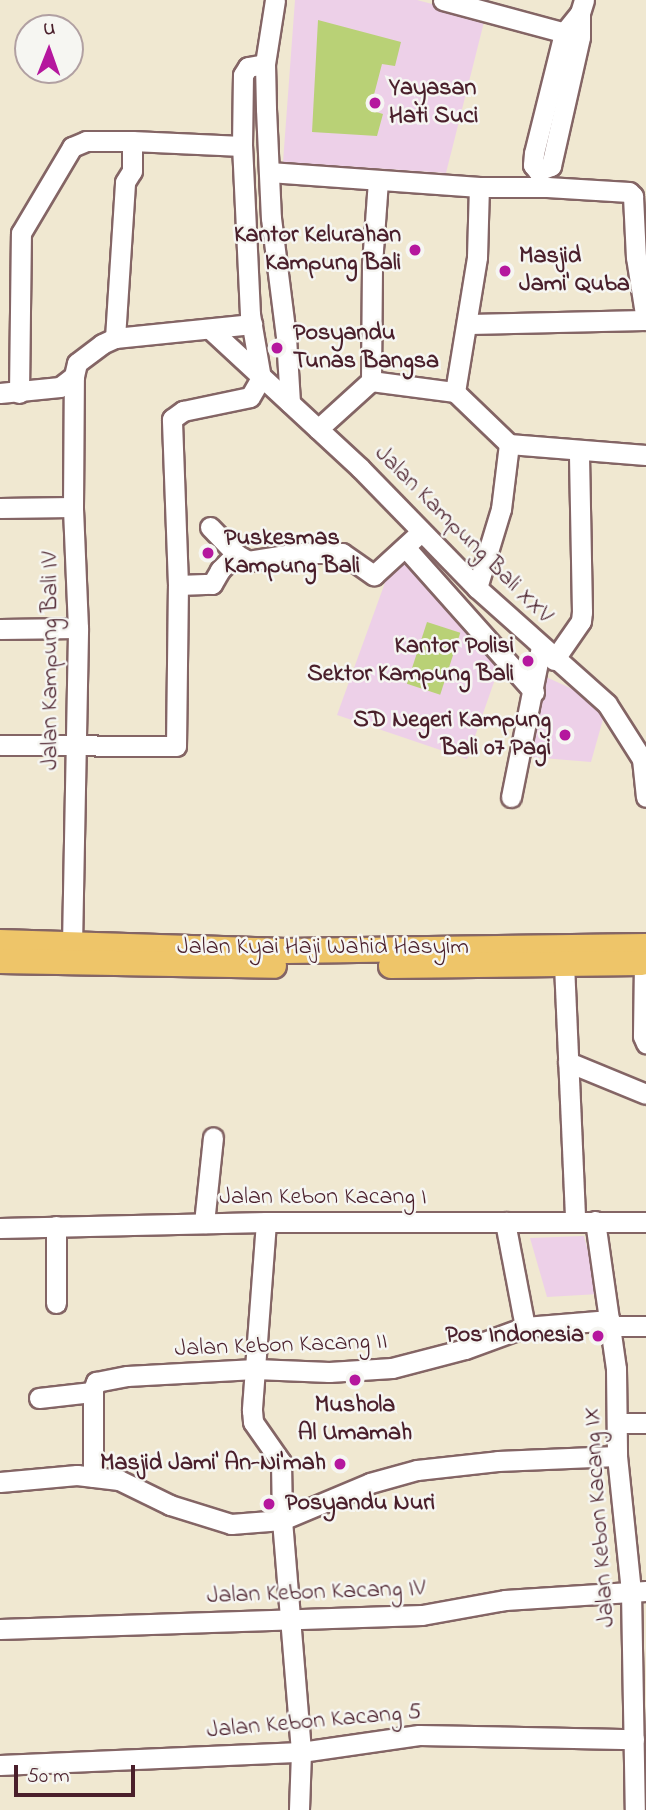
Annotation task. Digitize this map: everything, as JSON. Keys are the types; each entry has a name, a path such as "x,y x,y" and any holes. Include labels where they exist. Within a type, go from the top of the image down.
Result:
{"main road":[{"name":"Jalan Kyai Haji Wahid Hasyim","path":"0,942 287,951 645,957"},
{"name":"Jalan Kyai Haji Wahid Hasyim","path":"0,961 168,966 564,964 645,957"}],"street":[{"path":"275,0 265,64 269,172 290,403"},
{"path":"443,0 572,35"},
{"path":"572,35 551,166 538,171 533,165 534,153 572,35 582,6"},
{"path":"0,745 176,746 178,585 172,419 183,411 250,397 261,378 252,324 242,146 243,75 248,67 265,64"},
{"path":"242,146 86,141 72,148 21,233 9,393 60,387 74,376 77,363 102,344 116,338 252,324"},
{"path":"116,338 125,182 132,171 132,141"},
{"path":"269,172 479,187 547,187 631,194 646,320 468,324"},
{"path":"318,429 370,382 372,264 378,180"},
{"path":"455,392 477,257 479,187"},
{"name":"Jalan Kampung Bali XXV","path":"210,330 318,429 413,540 477,588 607,704 645,764 646,797"},
{"name":"Jalan Kampung Bali IV","path":"72,945 79,628 74,507 74,376"},
{"path":"370,382 455,392 509,444 579,452 646,455"},
{"path":"477,588 501,509 509,444"},
{"path":"511,797 534,692 548,653 581,621 579,452"},
{"path":"0,508 74,507"},
{"path":"210,527 236,554 248,561 298,553 342,553 374,575 413,540 534,692"},
{"path":"178,585 212,584 220,570 236,554"},
{"path":"0,629 79,628"},
{"path":"645,957 643,1036 646,1043"},
{"path":"564,964 575,1221"},
{"path":"568,1062 646,1094"},
{"path":"204,1223 213,1137"},
{"name":"Jalan Kebon Kacang IX","path":"595,1221 611,1323 618,1423 617,1456 639,1591 634,1739 635,1810"},
{"path":"266,1222 253,1422 281,1462 282,1520 301,1752 299,1810"},
{"name":"Jalan Kebon Kacang I","path":"0,1228 266,1222 646,1222"},
{"path":"505,1222 524,1327"},
{"path":"56,1226 56,1303"},
{"name":"Jalan Kebon Kacang II","path":"39,1398 93,1392 96,1382 127,1376 255,1369 329,1373 392,1368 465,1349 524,1327 611,1323 646,1326"},
{"path":"93,1392 93,1477"},
{"path":"618,1423 646,1423"},
{"path":"0,1482 77,1475 120,1480 170,1505 210,1520 231,1524 282,1520 392,1475 417,1470 498,1461 617,1456"},
{"name":"Jalan Kebon Kacang IV","path":"0,1629 291,1617 422,1615 494,1601 639,1591"},
{"name":"Jalan Kebon Kacang 5","path":"0,1765 301,1752 419,1735 634,1739"}],"shaded area":[{"name":"Yayasan Hati Suci","path":"295,0 417,0 485,18 446,173 283,162"},
{"path":"395,555 437,590 500,665 467,759 337,715"},
{"name":"SD Negeri Kampung Bali 07 Pagi","path":"544,676 607,705 591,762 530,757 534,712"},
{"path":"584,1236 599,1294 547,1297 530,1238"}],"green space":[{"path":"318,20 401,42 395,66 382,64 370,110 383,114 377,136 312,132"},
{"path":"427,622 460,633 440,695 407,684"}],"place":[{"name":"Yayasan Hati Suci","path":"375,103"},
{"name":"Kantor Kelurahan Kampung Bali","path":"415,250"},
{"name":"Masjid Jami' Quba","path":"505,271"},
{"name":"Posyandu Tunas Bangsa","path":"277,348"},
{"name":"Puskesmas Kampung Bali","path":"208,553"},
{"name":"Kantor Polisi Sektor Kampung Bali","path":"528,661"},
{"name":"SD Negeri Kampung Bali 07 Pagi","path":"565,735"},
{"name":"Pos Indonesia","path":"598,1336"},
{"name":"Mushola Al Umamah","path":"355,1380"},
{"name":"Masjid Jami' An-Ni'mah","path":"340,1464"},
{"name":"Posyandu Nuri","path":"269,1504"}]}
